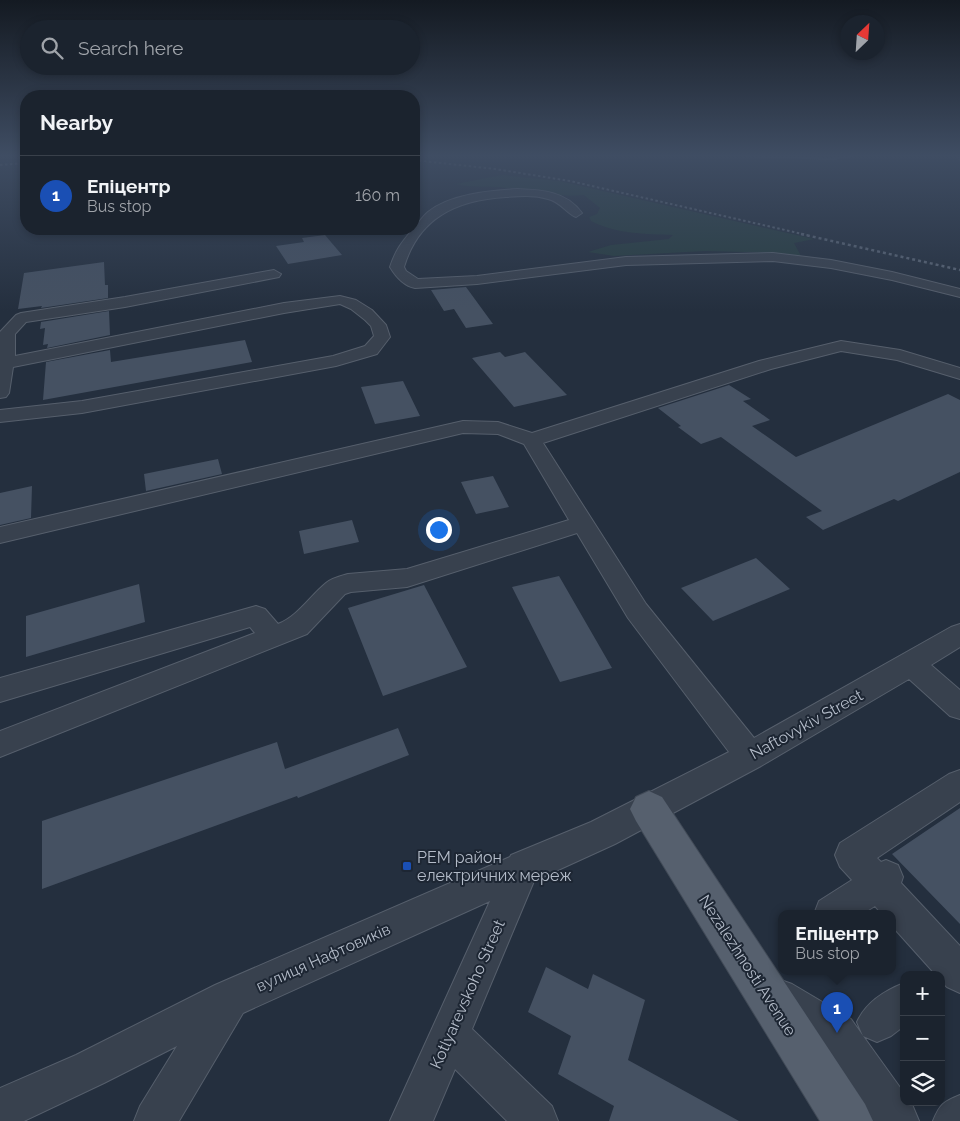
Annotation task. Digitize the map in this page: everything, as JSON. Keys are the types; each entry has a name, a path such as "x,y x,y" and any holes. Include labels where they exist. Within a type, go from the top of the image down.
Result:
{"main road":[{"name":"Nezalezhnosti Avenue","path":"649,809 848,1121"}],"street":[{"path":"420,229 435,212 450,206"},
{"path":"570,206 576,213"},
{"path":"415,235 404,247 397,267 401,274 415,284 439,283 626,261 721,256 773,257 832,264 892,276 960,293"},
{"path":"0,393 4,367 7,363 7,333 21,318 125,302 274,274"},
{"path":"0,416 82,408 336,361 371,350 382,337 378,326 359,308 340,300 284,308 7,363"},
{"path":"531,440 765,365 841,346 900,355 960,374"},
{"path":"0,535 463,427 494,426 515,432 531,440 637,611 750,756"},
{"path":"0,744 298,627 336,588 348,583 407,578 583,523"},
{"path":"0,690 256,616 273,637"},
{"name":"Naftovykiv Street","path":"649,809 750,756 960,634"},
{"path":"911,664 960,707"},
{"path":"835,910 873,867 960,784"},
{"path":"873,867 960,799"},
{"name":"вулиця Нафтовиків","path":"0,1110 90,1070 229,999 603,833 649,809"},
{"name":"Kotlyarevskoho Street","path":"411,1121 523,867"},
{"path":"873,867 954,966"},
{"path":"764,990 837,1033 898,1121"},
{"path":"155,1121 229,999"},
{"path":"449,1036 537,1121"},
{"path":"954,1121 960,1116"}],"green space":[{"path":"598,206 670,206 814,239 794,243 801,256 781,253 705,251 614,256 588,252 611,245 669,239 673,235 641,234 610,229 591,221 589,217 597,214 600,208"}],"building":[{"path":"325,235 342,255 288,264 276,246 304,242 302,238"},
{"path":"104,262 105,285 108,285 108,298 41,308 42,306 18,309 24,273"},
{"path":"466,287 493,324 466,328 454,309 444,311 431,290"},
{"path":"109,311 110,335 47,348 48,344 43,345 45,328 40,329 41,322"},
{"path":"245,340 252,362 43,400 46,362 110,350 111,362"},
{"path":"500,352 505,357 525,352 567,395 514,407 472,358"},
{"path":"403,381 420,416 375,424 361,387"},
{"path":"729,385 751,399 743,401 770,420 752,426 796,457 948,394 960,400 960,472 898,501 894,499 823,530 806,517 822,511 721,437 701,444 678,427 681,426 658,408"},
{"path":"218,459 222,474 146,491 144,474"},
{"path":"493,476 509,507 476,514 461,482"},
{"path":"32,486 31,518 0,525 0,493"},
{"path":"352,520 359,542 304,554 299,531"},
{"path":"756,558 790,589 713,621 681,588"},
{"path":"559,576 612,668 560,682 512,587"},
{"path":"139,584 145,622 26,657 26,616"},
{"path":"424,585 467,667 383,696 348,608"},
{"path":"398,728 409,755 298,798 297,796 42,889 42,821 277,742 285,769"},
{"path":"960,808 960,924 892,854"},
{"path":"546,967 588,989 593,974 645,1000 628,1060 739,1121 609,1121 614,1106 558,1074 571,1036 528,1012"}],"railway":[{"path":"681,206 807,235"},
{"path":"801,234 960,270"}],"place":[{"name":"РЕМ район електричних мереж","path":"407,866"},
{"name":"Епіцентр","path":"837,1033"}]}
